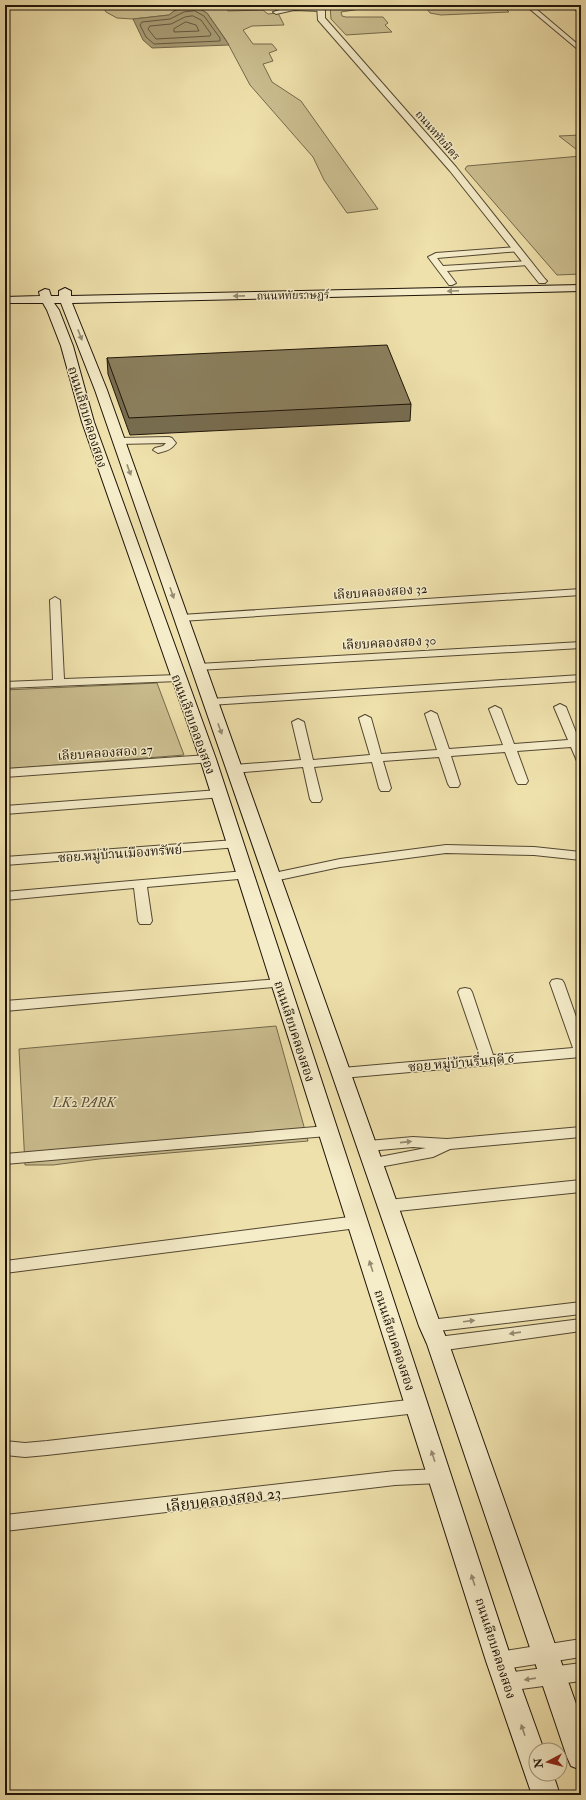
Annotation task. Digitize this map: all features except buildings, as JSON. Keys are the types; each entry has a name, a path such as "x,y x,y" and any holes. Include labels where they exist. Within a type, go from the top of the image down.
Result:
{"main road":[{"name":"ถนนหทัยราษฎร์","path":"5,292 82,303 94,300 545,285 581,280"},
{"name":"ถนนหทัยราษฎร์","path":"5,300 53,300 452,282 545,285 581,288"},
{"name":"ถนนเลียบคลองสอง","path":"53,300 118,441 145,515 210,702 274,878 430,1326 438,1344 581,1757"},
{"name":"ถนนเลียบคลองสอง","path":"53,300 88,422 120,518 208,759 499,1661 528,1744"},
{"path":"120,518 145,515"},
{"path":"541,1782 546,1795"}],"street":[{"path":"529,6 562,5"},
{"path":"572,5 581,12"},
{"path":"276,12 288,10 293,6 321,7"},
{"path":"529,6 581,50"},
{"name":"ถนนหทัยมิตร","path":"321,7 321,18 453,169 545,285"},
{"path":"452,282 432,257 436,255 517,249"},
{"path":"441,269 528,263"},
{"path":"118,441 161,439 169,440 171,442 166,448 158,450"},
{"name":"เลียบคลองสอง 32","path":"181,618 581,592"},
{"path":"55,600 59,682"},
{"name":"เลียบคลองสอง 30","path":"198,668 581,645"},
{"path":"5,686 59,682 178,678"},
{"path":"210,702 581,678"},
{"path":"560,707 578,743 581,758"},
{"path":"495,709 508,748 522,781"},
{"path":"431,714 454,784"},
{"path":"365,718 375,758 385,788"},
{"path":"298,722 306,763 316,799"},
{"path":"234,768 578,743"},
{"name":"เลียบคลองสอง 27","path":"5,773 208,759"},
{"path":"5,810 219,794"},
{"name":"ซอย หมู่บ้านเมืองทรัพย์","path":"5,862 235,844"},
{"path":"274,878 340,863 446,849 534,850 581,856"},
{"path":"5,896 246,876"},
{"path":"140,884 145,921"},
{"path":"557,982 581,1052"},
{"path":"5,1006 280,983"},
{"path":"465,992 488,1060"},
{"name":"ซอย หมู่บ้านรื่นฤดี 6","path":"342,1073 581,1052"},
{"path":"5,1158 327,1131"},
{"path":"371,1155 433,1152 447,1144 581,1132"},
{"path":"388,1206 581,1186"},
{"path":"5,1267 357,1222"},
{"path":"430,1326 581,1308"},
{"path":"536,1313 543,1330"},
{"path":"438,1344 581,1325"},
{"path":"5,1448 25,1450 47,1448 417,1406"},
{"name":"เลียบคลองสอง 23","path":"5,1523 395,1478 440,1476"},
{"path":"499,1661 581,1648"},
{"path":"507,1682 581,1672"}],"green space":[{"path":"102,5 226,5 228,11 263,10 268,14 278,13 284,25 252,26 243,30 253,44 272,44 277,50 269,53 273,61 263,64 272,82 301,101 378,209 347,213 324,180 313,157 250,85 226,40 207,13 196,7 184,7 169,15 133,19 117,18 106,12"},
{"path":"330,5 366,5 367,8 341,12 342,16 383,17 388,23 385,25 392,32 346,35 331,19"},
{"path":"424,5 502,5 509,12 441,15 430,13"},
{"path":"581,135 581,153 559,136"},
{"path":"581,156 581,274 557,275 465,169 467,166"},
{"path":"157,683 184,755 5,769 5,690"},
{"name":"LK2 PARK","path":"276,1026 308,1141 99,1159 53,1165 25,1165 19,1049"}],"water":[{"path":"184,7 196,7 207,13 229,45 152,48 143,40 133,19 169,15"}],"waterway":[{"path":"5,7 58,5"}]}
